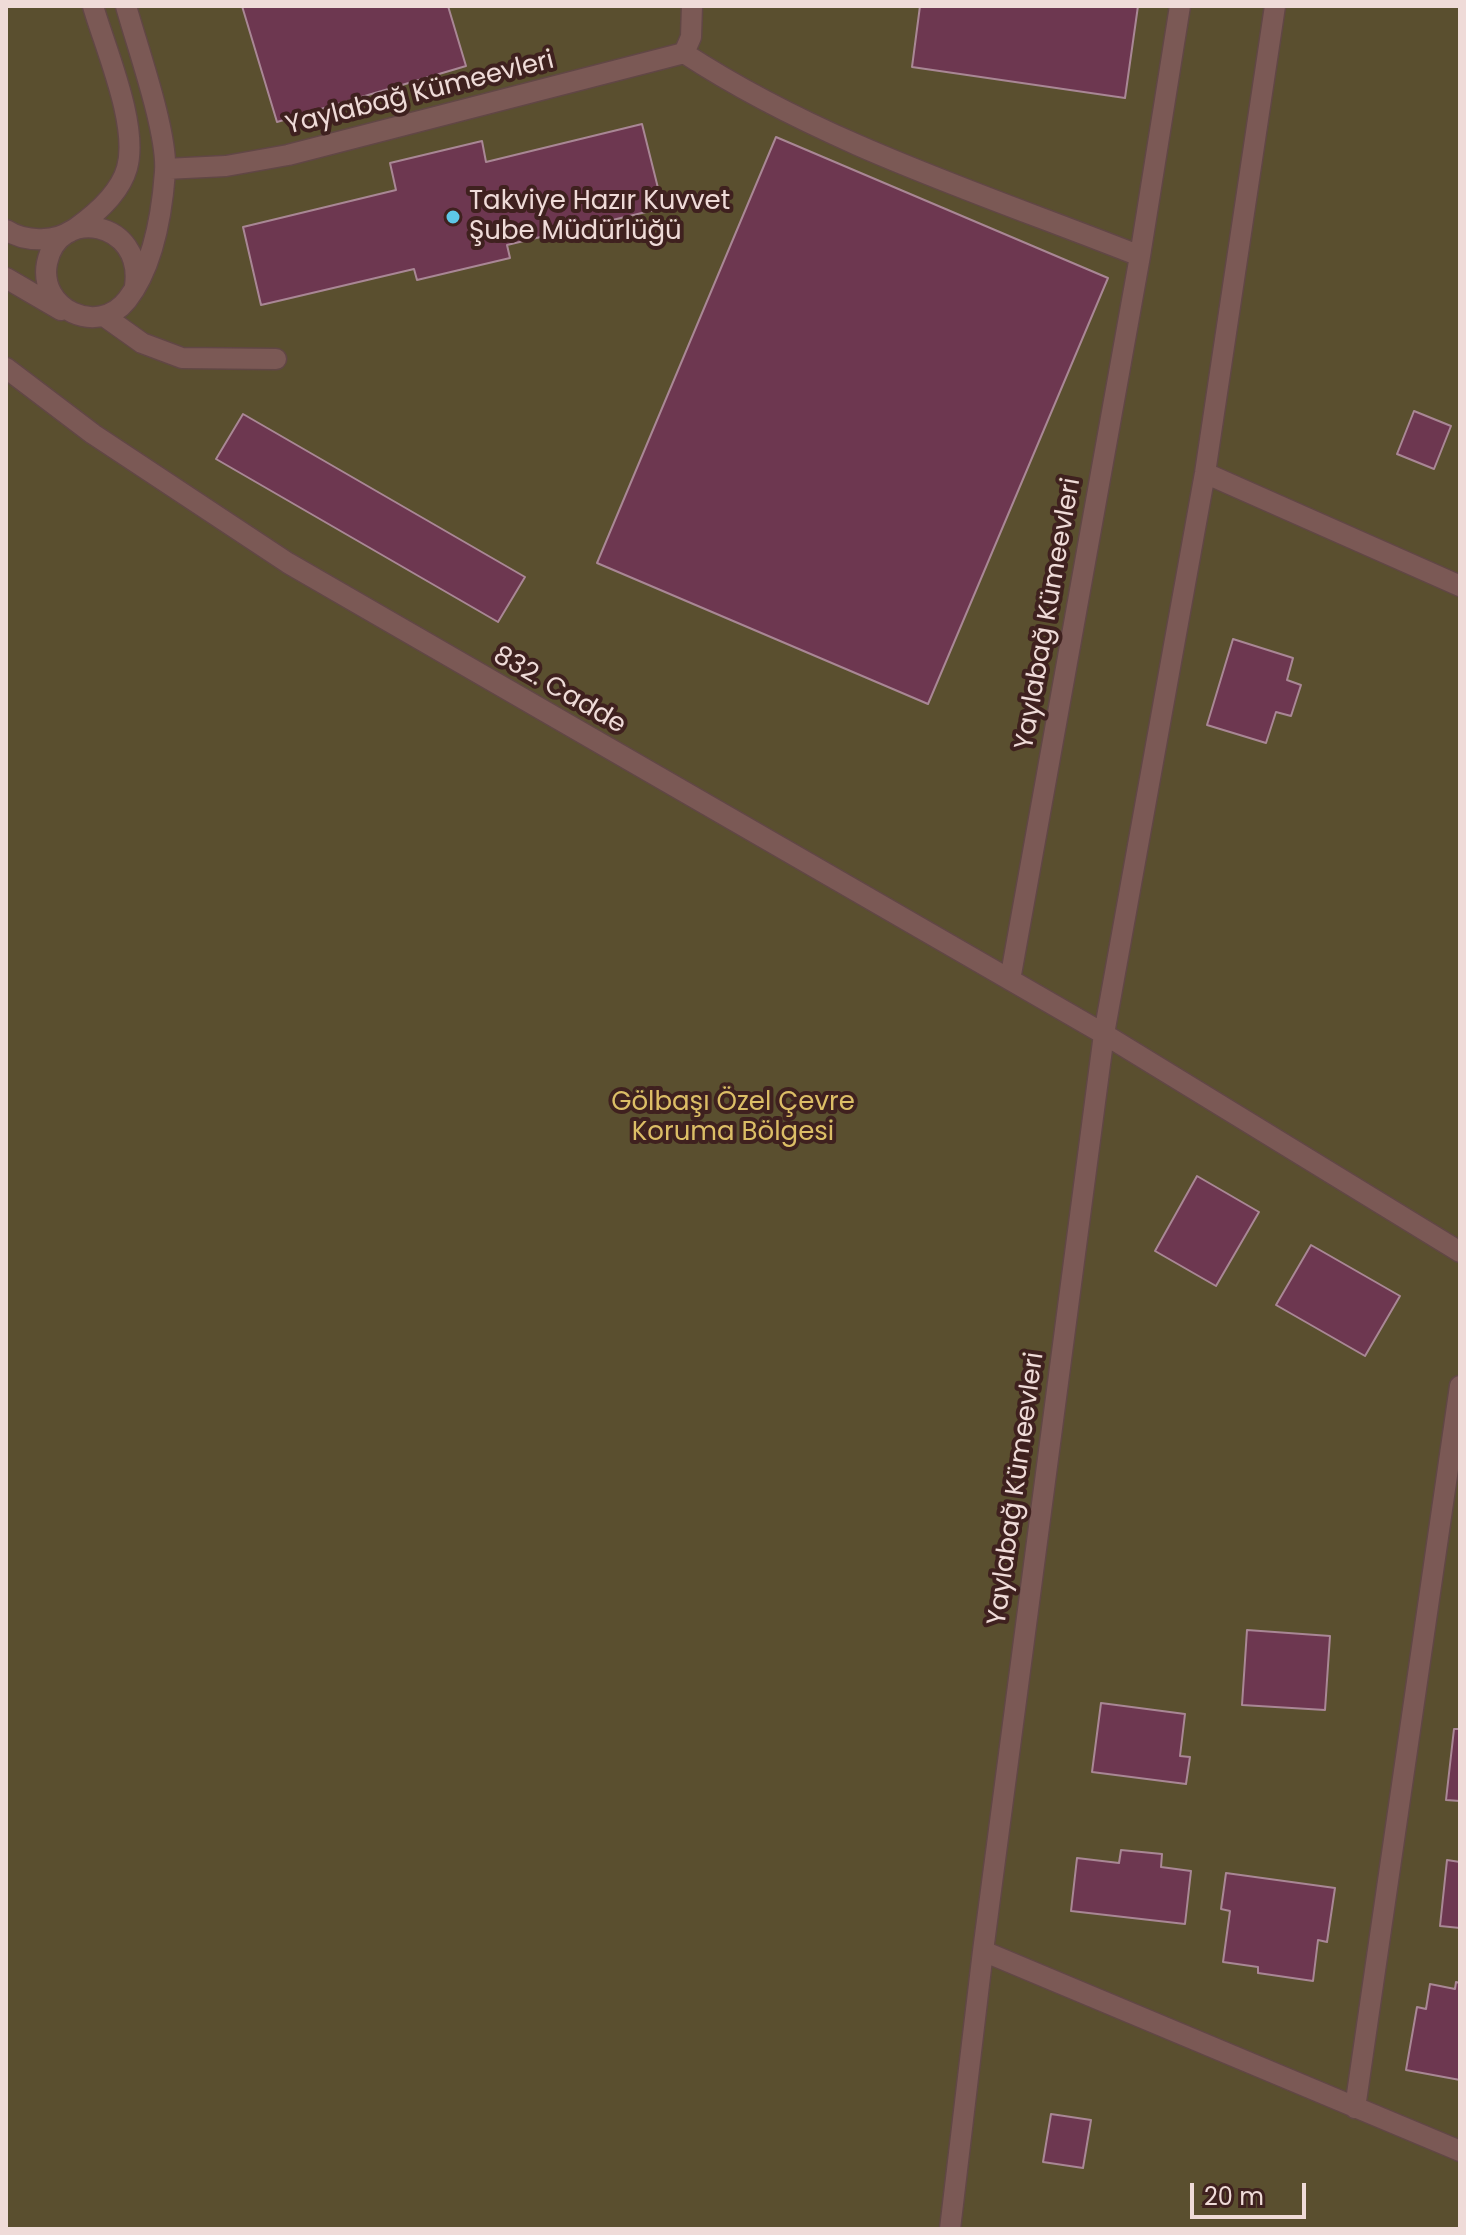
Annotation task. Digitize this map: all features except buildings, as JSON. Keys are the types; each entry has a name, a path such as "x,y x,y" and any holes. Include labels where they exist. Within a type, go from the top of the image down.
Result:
{"street":[{"path":"74,315 52,296 46,267 50,253 70,232 92,217 118,187 127,169 130,150 128,127 93,6"},
{"path":"104,316 128,299 135,286 158,224 165,169 152,102 126,6"},
{"path":"692,6 691,37 684,53 740,89 819,128 1140,256"},
{"name":"Yaylabağ Kümeevleri","path":"1010,980 1140,256 1180,6"},
{"name":"Yaylabağ Kümeevleri","path":"950,2229 983,1951 1104,1034 1205,473 1275,6"},
{"name":"Yaylabağ Kümeevleri","path":"165,169 226,166 288,155 684,53"},
{"path":"6,230 25,238 44,239 99,228 125,242 137,271 135,286"},
{"path":"6,278 42,302 74,315 104,316 142,343 182,358 276,359"},
{"name":"832. Cadde","path":"6,368 93,434 288,563 1104,1034"},
{"path":"1205,473 1460,586"},
{"path":"1104,1034 1460,1252"},
{"path":"1355,2108 1460,1386"},
{"path":"983,1951 1460,2151"}],"green space":[{"name":"Gölbaşı Özel Çevre Koruma Bölgesi","path":"6,6 1460,6 1460,2229 6,2229"}],"place":[{"name":"Takviye Hazır Kuvvet Şube Müdürlüğü","path":"453,217"}]}
